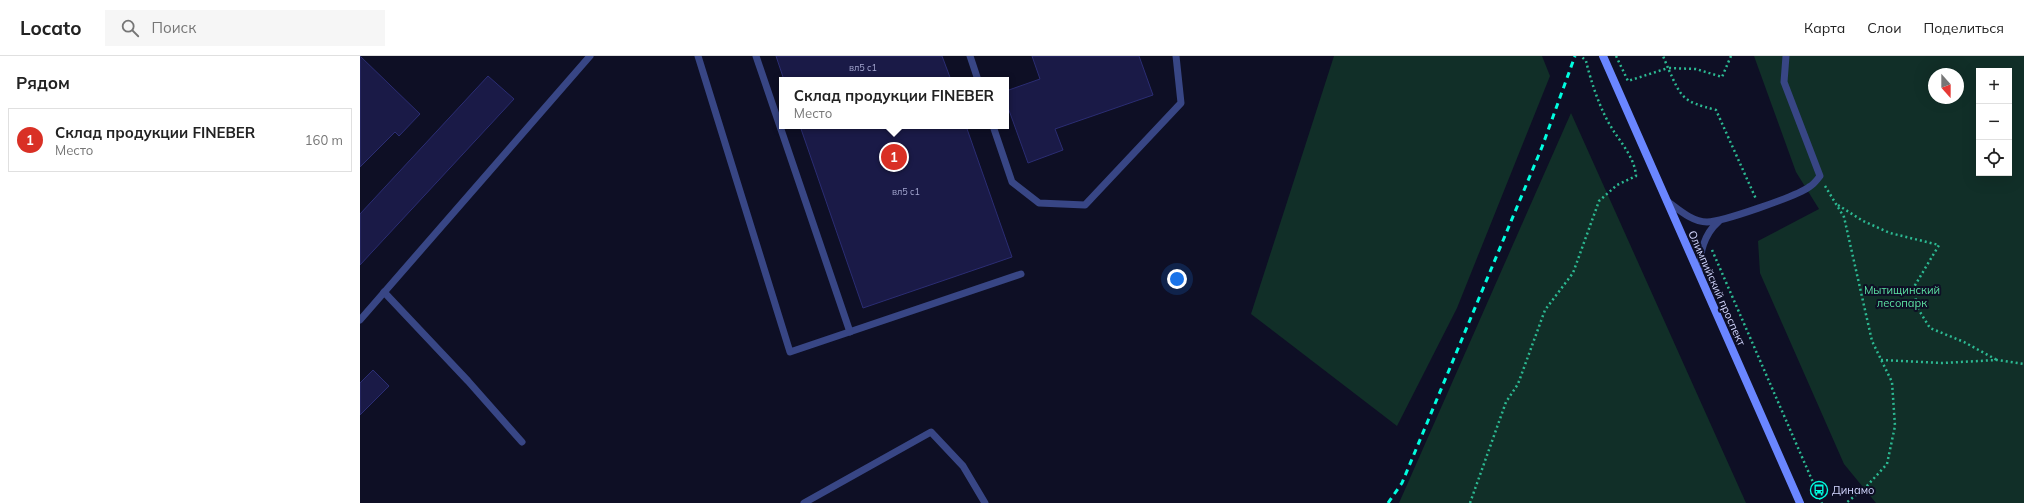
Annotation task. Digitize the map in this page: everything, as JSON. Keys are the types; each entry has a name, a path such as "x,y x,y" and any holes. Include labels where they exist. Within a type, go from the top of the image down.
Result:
{"main road":[{"name":"Олимпийский проспект","path":"1603,56 1800,503"}],"lane":[{"path":"360,320 590,56"},
{"path":"698,56 790,352 1021,274"},
{"path":"756,56 779,124"},
{"path":"970,56 977,77"},
{"path":"994,129 1012,182 1039,203 1085,205 1181,103 1176,56"},
{"path":"1667,201 1695,219 1707,222 1719,221 1787,198 1810,187 1820,176 1784,82 1786,56"},
{"path":"781,129 850,332"},
{"path":"1699,273 1703,242 1710,229 1719,221"},
{"path":"384,292 468,381 522,442"},
{"path":"804,503 931,432 963,466 985,503"}],"path":[{"path":"1470,503 1506,402 1518,384 1545,310 1573,273 1599,201 1617,186 1636,176 1636,170 1622,142 1612,130 1604,113 1586,61 1581,56"},
{"path":"1616,56 1628,81 1668,68 1696,69 1722,77 1732,56"},
{"path":"1663,56 1680,94 1693,104 1716,110 1759,207"},
{"path":"1820,176 1844,217 1872,341 1892,382 1895,426 1887,464 1866,487 1846,503"},
{"path":"1837,205 1863,221 1890,233 1939,245 1914,287 1917,307 1930,328 1964,342 1997,360"},
{"path":"1710,244 1735,306 1822,503"},
{"path":"1881,360 1942,363 1997,360 2024,364"}],"green space":[{"path":"1334,56 1542,56 1550,76 1457,308 1397,426 1251,314"},
{"name":"Мытищинский лесопарк","path":"1754,56 2024,56 2024,503 1876,503 1844,464 1760,273 1758,241 1819,209 1796,172"},
{"path":"1571,113 1746,503 1399,503"}],"building":[{"path":"360,56 420,114 399,136 395,132 360,167"},
{"path":"776,56 942,56 950,77 783,77"},
{"path":"1032,56 1139,56 1153,95 1055,129 1063,150 1028,163 1009,110 1009,90 1040,79"},
{"path":"488,76 514,99 360,265 360,214"},
{"path":"801,129 967,129 1012,257 863,308"},
{"path":"373,370 389,386 360,415 360,383"}],"railway":[{"path":"1388,503 1402,483 1542,147 1575,56"}],"place":[{"name":"Склад продукции FINEBER","path":"894,157"},
{"name":"Динамо","path":"1819,490"}]}
